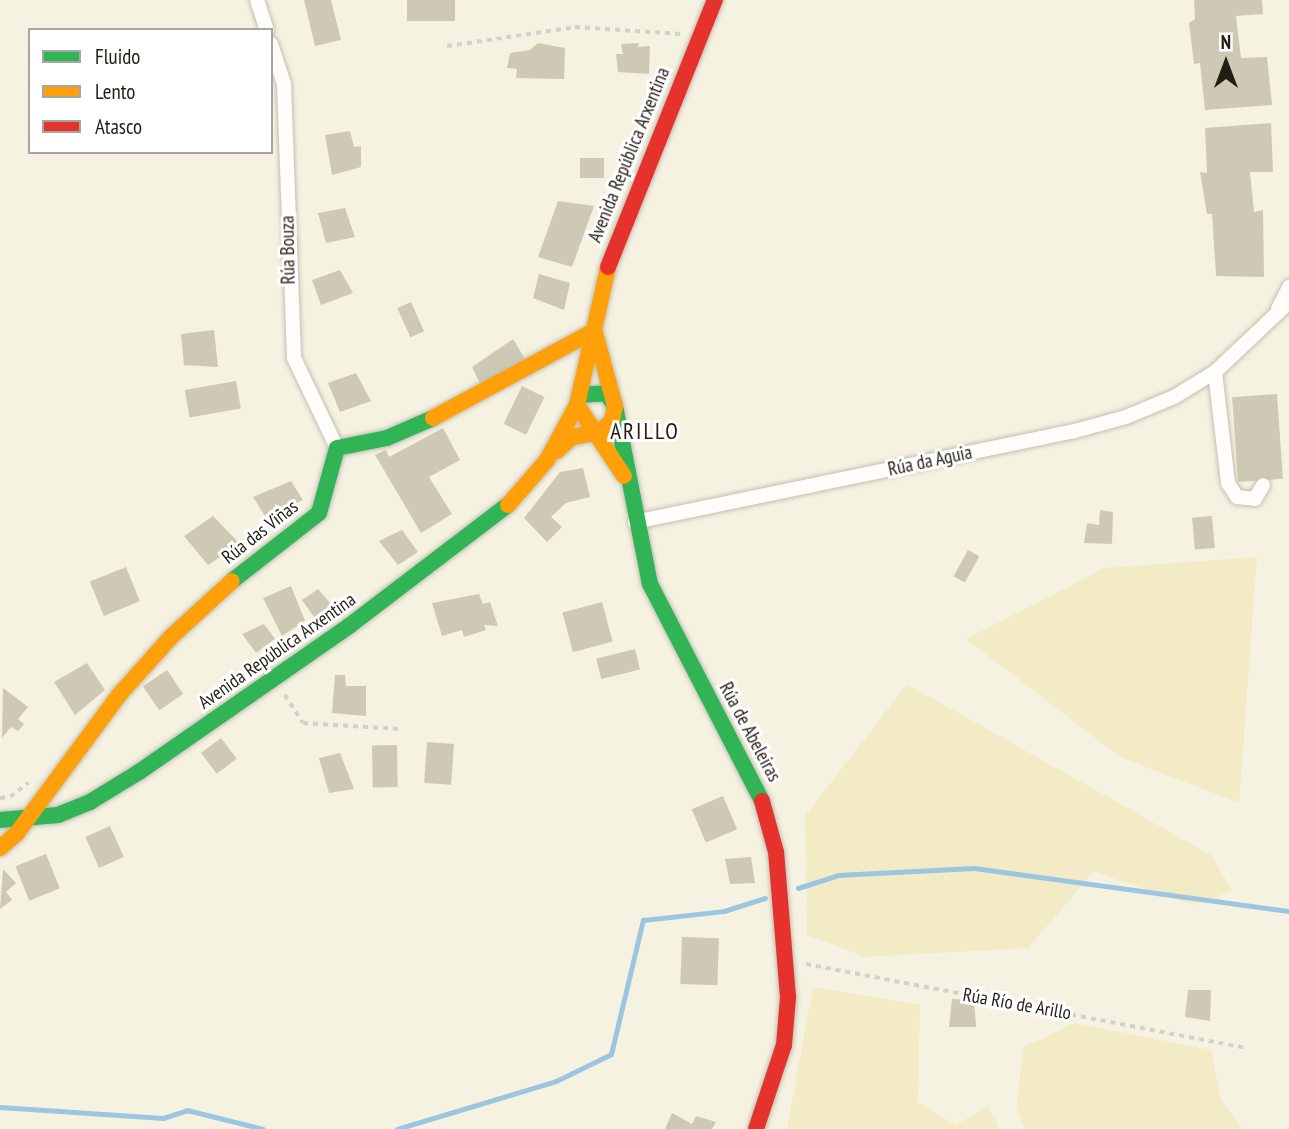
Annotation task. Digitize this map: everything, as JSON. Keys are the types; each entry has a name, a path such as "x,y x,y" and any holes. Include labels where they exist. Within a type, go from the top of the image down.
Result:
{"street":[{"path":"257,0 266,28"},
{"name":"Avenida República Arxentina","path":"547,460 578,400 626,213 716,0"},
{"name":"Rúa Bouza","path":"273,50 284,84 294,358 337,448"},
{"name":"Rúa da Aguia","path":"635,522 1072,432 1174,397 1215,373 1283,306 1289,287"},
{"path":"337,448 387,438 457,407 594,331 615,406 612,421 599,432"},
{"path":"1215,373 1228,483 1237,497 1255,499 1263,485"},
{"path":"578,400 606,393 615,406"},
{"name":"Rúa de Abeleiras","path":"578,400 630,487"},
{"name":"Rúa de Abeleiras","path":"615,406 635,522 650,584 760,793 776,852 786,962 784,1045 756,1129"},
{"name":"Avenida República Arxentina","path":"0,820 26,820 58,815 90,802 276,677 481,529 517,497 547,460 572,437 599,432"},
{"name":"Rúa das Viñas","path":"0,848 26,820 119,695 172,636 252,562 319,513 337,448"}],"path":[{"path":"447,46 575,27 702,35"},
{"path":"276,677 303,723 399,729"},
{"path":"0,798 10,797 32,780"},
{"name":"Rúa Río de Arillo","path":"786,962 1247,1048"}],"shaded area":[{"path":"1257,557 1239,803 1120,757 966,639 1105,568"},
{"path":"907,684 1211,855 1233,891 1193,905 1094,872 1028,948 865,957 807,935 805,816"},
{"path":"813,987 920,1005 918,1103 956,1125 987,1106 1000,1129 787,1129"},
{"path":"1075,1023 1211,1050 1221,1100 1243,1129 1024,1129 1016,1107 1024,1047"}],"building":[{"path":"304,0 331,0 341,40 315,46"},
{"path":"407,0 455,0 455,21 407,21"},
{"path":"1194,0 1262,0 1263,14 1236,16 1241,58 1267,57 1272,105 1205,110 1200,63 1194,64 1189,23 1195,19"},
{"path":"538,43 565,48 564,79 516,78 517,69 507,68 510,53 530,50"},
{"path":"639,43 638,47 650,46 649,74 618,72 616,54 623,54 621,44"},
{"path":"1271,123 1273,172 1250,172 1254,212 1263,210 1264,277 1216,276 1212,214 1207,214 1200,172 1207,173 1205,128"},
{"path":"350,131 354,147 361,146 361,167 332,175 325,135"},
{"path":"580,158 604,158 604,178 580,178"},
{"path":"558,201 594,206 572,267 538,257"},
{"path":"345,208 355,237 326,243 318,213"},
{"path":"340,270 353,293 321,305 312,280"},
{"path":"539,274 570,283 564,310 533,298"},
{"path":"411,302 424,331 410,337 397,308"},
{"path":"214,330 218,367 184,365 181,334"},
{"path":"513,339 527,362 482,387 472,367"},
{"path":"356,373 371,401 340,412 328,383"},
{"path":"236,381 241,409 190,418 185,390"},
{"path":"522,386 544,397 526,435 504,424"},
{"path":"1277,394 1283,479 1238,482 1232,397"},
{"path":"443,428 460,460 429,477 452,514 421,533 375,455 386,450 389,457"},
{"path":"583,468 590,497 566,503 551,517 562,527 547,542 524,518 560,472"},
{"path":"291,481 303,500 266,518 253,497"},
{"path":"1100,510 1113,512 1112,544 1084,543 1087,523 1099,525"},
{"path":"213,516 240,544 208,565 184,536"},
{"path":"1212,516 1215,548 1195,550 1192,518"},
{"path":"402,530 418,552 398,565 379,541"},
{"path":"968,550 979,556 965,583 953,576"},
{"path":"126,567 140,601 104,616 90,582"},
{"path":"291,586 305,621 282,636 263,598"},
{"path":"318,589 337,611 319,624 302,600"},
{"path":"479,594 483,604 490,602 498,626 484,625 486,630 464,637 462,630 442,636 432,603"},
{"path":"602,602 613,642 573,652 562,613"},
{"path":"264,624 275,639 256,653 242,634"},
{"path":"635,649 640,669 601,679 596,659"},
{"path":"87,663 105,690 75,715 54,682"},
{"path":"167,670 183,694 159,710 143,686"},
{"path":"335,675 345,675 346,686 366,686 366,716 332,713"},
{"path":"3,688 28,707 18,719 24,724 18,731 11,727 2,738"},
{"path":"221,738 237,759 217,774 201,753"},
{"path":"427,742 454,744 451,785 424,783"},
{"path":"372,745 397,745 398,787 373,787"},
{"path":"340,753 354,789 329,793 319,758"},
{"path":"723,796 737,829 706,842 692,809"},
{"path":"110,826 124,857 99,868 85,837"},
{"path":"46,854 60,888 29,901 15,866"},
{"path":"751,857 755,883 730,884 725,859"},
{"path":"3,869 16,883 6,892 12,900 0,909"},
{"path":"682,937 719,938 717,985 680,984"},
{"path":"1188,990 1211,990 1210,1021 1185,1017"},
{"path":"952,999 974,1000 976,1027 949,1027"},
{"path":"672,1113 692,1124 696,1116 716,1122 712,1129 665,1129"}],"waterway":[{"path":"798,888 838,875 974,868 1289,911"},
{"path":"397,1129 556,1081 611,1054 643,920 724,911 765,898"},
{"path":"0,1107 163,1118 187,1110 263,1129"}],"traffic: fast":[{"path":"580,395 606,393 615,406 650,584 762,801"},
{"path":"232,581 319,513 337,448 387,438 433,418"},
{"path":"0,820 58,815 90,802 139,772 349,626 508,505"}],"traffic: slow":[{"path":"508,505 547,460 577,405 608,267"},
{"path":"433,418 594,331"},
{"path":"557,451 572,437 599,432 612,421 615,406 595,333"},
{"path":"577,405 624,476"},
{"path":"0,848 17,833 119,695 172,636 232,581"}],"traffic: jam":[{"path":"608,267 715,0"},
{"path":"756,1129 784,1045 788,997 776,852 762,801"}],"district":[{"name":"ARILLO","path":"645,431"}]}
